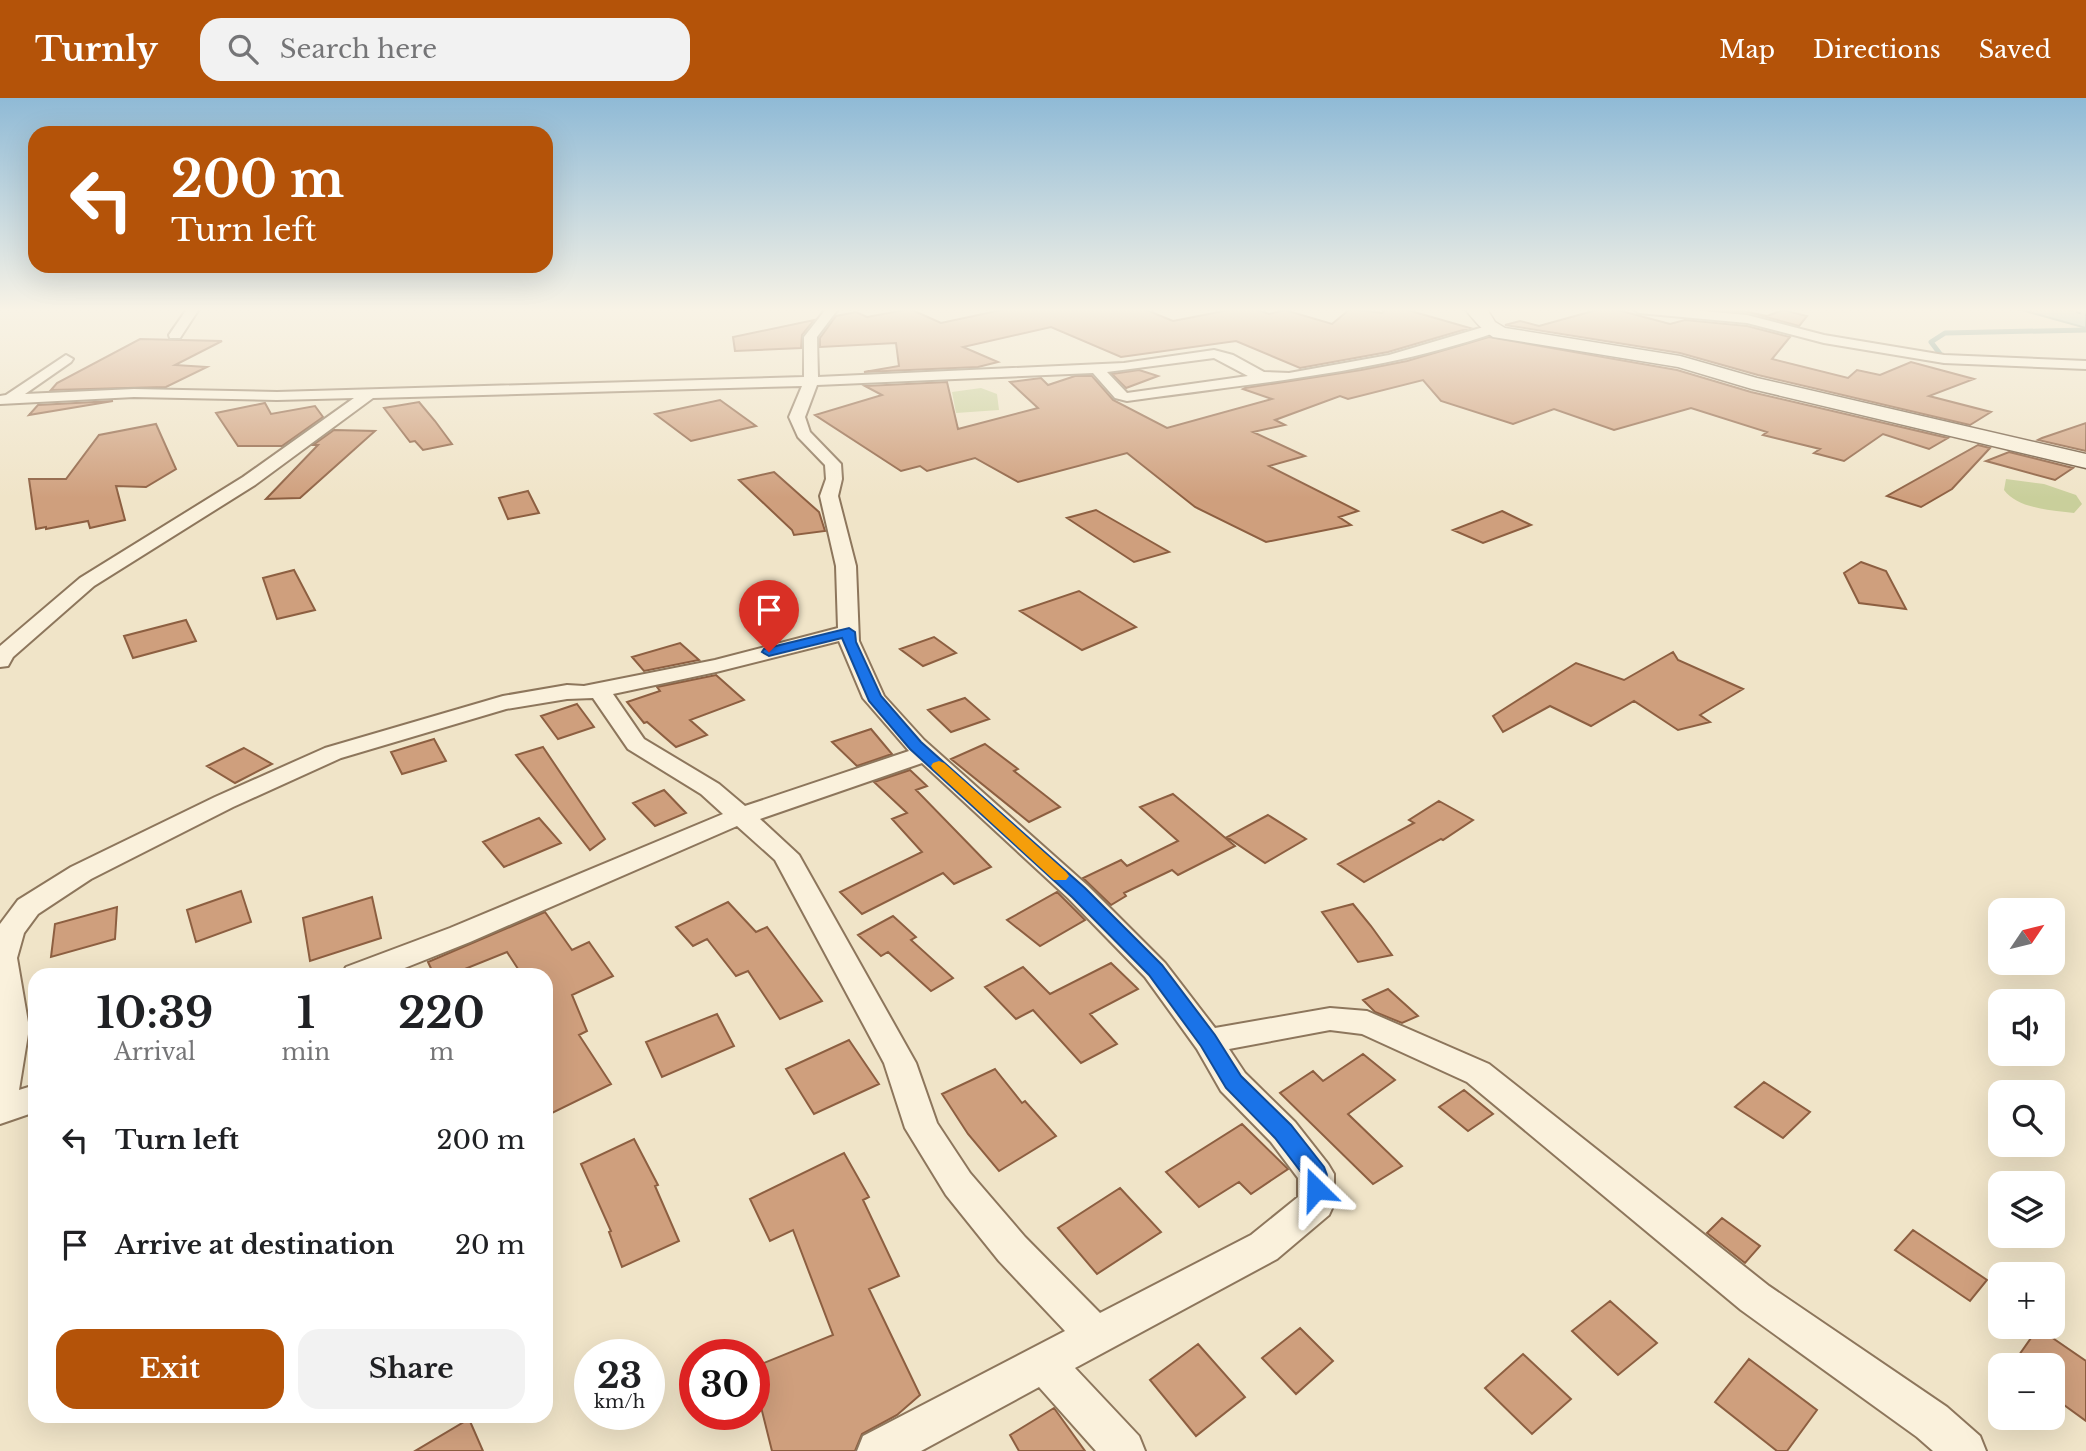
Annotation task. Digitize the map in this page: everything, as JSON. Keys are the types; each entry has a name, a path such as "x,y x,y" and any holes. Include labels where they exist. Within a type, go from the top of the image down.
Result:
{"main road":[{"path":"1715,372 2086,461"}],"street":[{"path":"5,399 46,372"},
{"path":"811,372 811,381 797,417 803,434 833,464 834,479 829,496 846,566 849,642 874,698 925,754 1078,892 1155,970 1208,1041 1233,1082 1283,1132 1316,1174 1316,1204 1265,1247 878,1451"},
{"path":"5,399 134,393 277,397 811,381 1005,372"},
{"path":"1100,372 1120,395 1127,397 1320,372"},
{"path":"1252,372 1269,377"},
{"path":"0,662 5,653 87,582 249,481 369,394"},
{"path":"5,415 36,396"},
{"path":"28,1100 0,1108 13,1028 2,958 5,931 28,907 81,873 333,753 503,703 567,692 584,693 716,666 849,632"},
{"path":"599,690 636,744 710,789 786,855 900,1063 922,1128 958,1184 1012,1249 1096,1336"},
{"path":"375,968 460,935 713,825 925,754"},
{"path":"1208,1041 1330,1018 1367,1023 1478,1073 1755,1298 1931,1422 1965,1451"},
{"path":"1043,1363 1124,1451"}],"green space":[{"path":"981,388 997,394 999,410 956,413 952,392"},
{"path":"2006,479 2044,484 2076,495 2082,504 2074,513 2026,505 2004,490"}],"building":[{"path":"77,372 196,372 166,387 51,390 57,383"},
{"path":"1146,372 1158,376 1126,388 1112,374"},
{"path":"1347,372 1684,372 1751,392 1948,438 1929,449 1883,434 1844,461 1814,453 1820,449 1763,435 1767,432 1691,408 1614,430 1554,409 1513,424 1441,401 1423,380 1348,399 1340,396 1275,420 1285,425 1253,432 1305,456 1269,466 1358,511 1339,517 1351,525 1266,542 1195,507 1127,453 1018,482 975,458 927,471 920,466 901,471 815,415 882,395 865,386 947,382 958,429 1038,408 1010,382 1041,378 1048,385 1075,376 1092,376 1113,400 1167,428 1272,399 1243,389"},
{"path":"1748,372 1825,372 1848,378 1855,372 1880,375 1887,372 1949,372 1974,379 1929,396 1991,412 1970,425"},
{"path":"720,400 756,426 691,441 655,414"},
{"path":"113,401 29,415 38,405"},
{"path":"419,402 452,444 423,450 415,441 410,442 384,408"},
{"path":"265,403 271,414 315,406 323,417 282,446 238,446 216,413"},
{"path":"2086,423 2086,451 2038,440 2042,438"},
{"path":"156,424 176,469 146,487 116,486 125,520 90,528 88,521 36,529 29,479 66,479 99,435"},
{"path":"334,430 375,431 300,498 266,499 318,445 313,445"},
{"path":"1978,445 1990,448 1952,489 1921,507 1887,496"},
{"path":"2009,452 2073,468 2055,480 1986,461"},
{"path":"774,472 819,512 825,531 794,535 792,530 739,480"},
{"path":"528,491 539,513 508,519 499,498"},
{"path":"1096,510 1169,552 1134,562 1067,518"},
{"path":"1502,511 1531,525 1483,543 1453,530"},
{"path":"1861,562 1886,571 1906,609 1859,603 1844,573"},
{"path":"294,570 315,610 277,619 263,578"},
{"path":"1079,591 1136,627 1082,650 1020,611"},
{"path":"186,620 196,641 133,658 124,636"},
{"path":"934,637 956,653 923,666 900,649"},
{"path":"680,643 699,660 644,671 632,657"},
{"path":"1673,652 1678,660 1743,689 1700,715 1710,722 1678,730 1634,701 1591,726 1550,706 1503,732 1493,716 1576,663 1624,680"},
{"path":"716,675 744,700 690,720 707,735 676,747 647,722 644,723 627,702 660,691 657,687"},
{"path":"965,698 989,719 951,732 928,710"},
{"path":"577,704 594,727 558,739 541,716"},
{"path":"871,729 892,754 857,766 832,742"},
{"path":"434,739 446,761 402,774 391,752"},
{"path":"985,744 1060,807 1029,822 951,759"},
{"path":"543,747 605,839 590,850 516,755"},
{"path":"244,748 272,764 235,783 207,766"},
{"path":"910,770 927,786 916,790 991,867 954,884 943,873 862,914 840,892 922,852 892,819 907,813 874,782"},
{"path":"664,790 686,813 655,826 633,803"},
{"path":"1173,794 1235,846 1178,875 1172,870 1124,893 1126,896 1111,905 1083,878 1121,860 1127,866 1178,841 1140,807"},
{"path":"1439,801 1473,820 1443,840 1364,882 1338,864 1414,823 1409,820"},
{"path":"1268,815 1306,839 1265,863 1227,837"},
{"path":"539,818 561,843 504,867 483,842"},
{"path":"241,891 251,922 196,942 187,910"},
{"path":"1057,892 1085,920 1040,946 1007,920"},
{"path":"372,897 381,938 310,961 303,918"},
{"path":"728,902 756,932 767,927 822,1001 780,1019 748,971 736,976 707,939 693,946 676,927"},
{"path":"1353,904 1392,955 1358,962 1322,912"},
{"path":"117,907 115,939 51,957 55,924"},
{"path":"545,912 572,950 589,942 613,976 572,995 587,1031 579,1035 611,1084 553,1113 553,968 517,968 507,952 467,968 431,968 428,962"},
{"path":"893,916 916,937 911,940 953,978 931,991 888,952 881,956 858,935"},
{"path":"1111,963 1138,989 1090,1014 1117,1044 1081,1063 1033,1010 1016,1019 985,987 1023,967 1050,994"},
{"path":"1388,989 1418,1016 1402,1023 1375,1012 1363,1000"},
{"path":"717,1014 734,1046 662,1077 646,1042"},
{"path":"849,1040 879,1084 814,1114 786,1069"},
{"path":"1363,1054 1395,1080 1348,1114 1402,1166 1373,1184 1280,1093 1313,1071 1323,1081"},
{"path":"995,1069 1022,1103 1025,1101 1056,1136 999,1171 968,1134 942,1094"},
{"path":"1764,1082 1810,1112 1783,1138 1735,1107"},
{"path":"1464,1090 1493,1114 1468,1131 1439,1107"},
{"path":"1242,1124 1288,1169 1251,1194 1239,1182 1199,1207 1166,1172"},
{"path":"634,1139 658,1185 655,1186 679,1241 622,1267 609,1232 611,1231 581,1164"},
{"path":"844,1153 869,1197 863,1200 899,1276 869,1289 920,1395 897,1415 862,1434 855,1451 772,1451 767,1430 770,1430 770,1361 833,1335 793,1230 770,1241 750,1199"},
{"path":"1120,1188 1161,1232 1097,1274 1058,1228"},
{"path":"1722,1218 1760,1246 1745,1263 1707,1233"},
{"path":"1913,1230 1987,1280 1970,1301 1895,1250"},
{"path":"1610,1301 1657,1343 1618,1375 1572,1331"},
{"path":"1300,1328 1333,1361 1296,1394 1262,1358"},
{"path":"2030,1339 2054,1339 2086,1361 2086,1421 2065,1406 2065,1353 2020,1353"},
{"path":"1198,1344 1245,1397 1196,1436 1150,1380"},
{"path":"1523,1354 1571,1399 1532,1434 1485,1388"},
{"path":"1749,1359 1817,1410 1787,1451 1777,1451 1715,1402"},
{"path":"1054,1408 1085,1451 1019,1451 1010,1435"},
{"path":"462,1423 471,1423 483,1451 415,1451"}],"slow traffic":[{"path":"939,766 1060,876"}],"route":[{"path":"769,652 849,632 849,642 874,698 916,745 1078,892 1155,970 1208,1041 1233,1082 1283,1132 1316,1174 1316,1189"}]}
